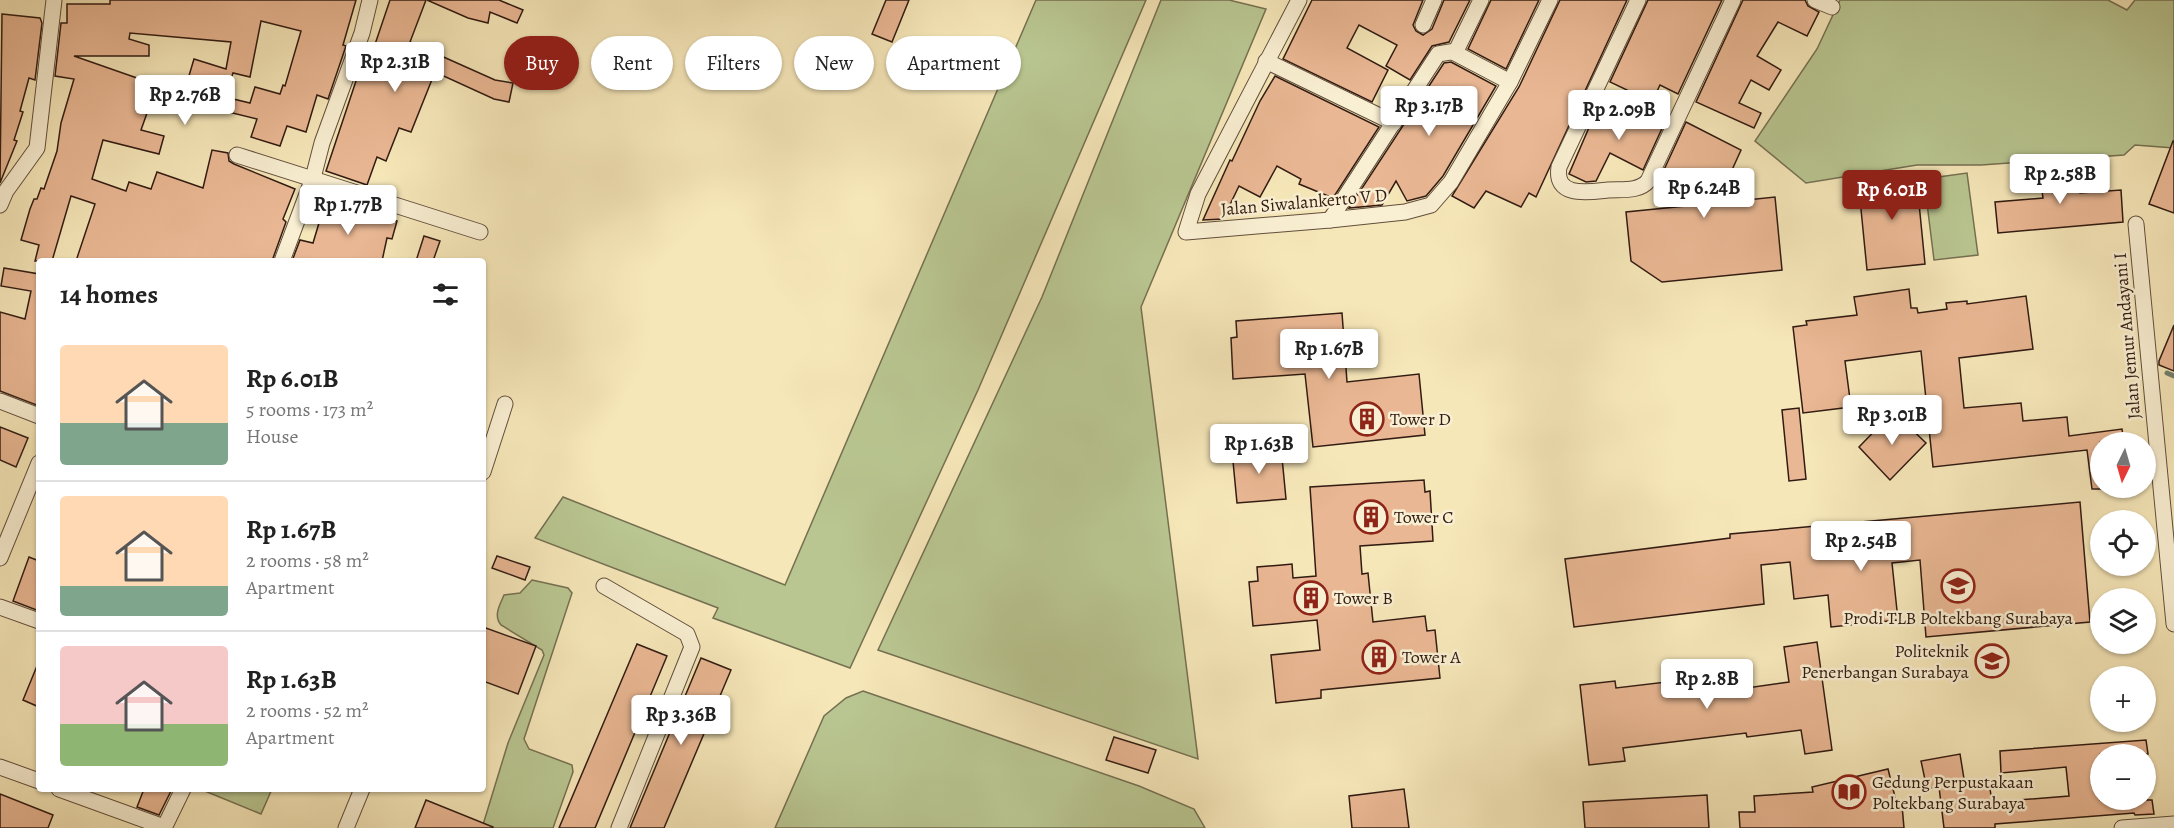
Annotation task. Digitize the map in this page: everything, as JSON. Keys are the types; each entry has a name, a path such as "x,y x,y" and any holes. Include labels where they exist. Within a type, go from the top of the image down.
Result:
{"street":[{"path":"0,205 6,191 37,148 54,0"},
{"path":"283,258 362,33 370,0"},
{"path":"1299,0 1266,61 1394,123"},
{"path":"1423,25 1434,0"},
{"path":"1453,52 1481,0"},
{"path":"1330,220 1438,54 1453,52 1510,82 1550,0"},
{"path":"1638,0 1559,167 1559,181 1563,186 1577,193 1639,188 1648,181 1733,0"},
{"path":"1815,0 1832,8"},
{"name":"Jalan Siwalankerto V D","path":"1266,61 1198,194 1186,232 1330,220 1425,208 1442,194 1510,82"},
{"path":"237,155 480,232"},
{"name":"Jalan Jemur Andayani I","path":"2136,224 2174,624"},
{"path":"0,402 36,415"},
{"path":"486,463 506,404"},
{"path":"0,558 36,473"},
{"path":"604,586 687,634 692,647 619,828"},
{"path":"0,607 36,620"},
{"path":"0,767 36,781"},
{"path":"67,792 164,828 182,792"},
{"path":"346,828 361,792"},
{"path":"2122,828 2174,824"}],"green space":[{"path":"1036,0 1146,0 978,390 850,668 713,618 718,608 535,538 563,497 785,585 997,90 1021,90 1021,36"},
{"path":"1161,0 1229,0 1266,9 1141,307 1198,759 878,650 1042,297"},
{"path":"1840,0 2108,0 2127,10 2135,0 2174,0 2174,148 2135,145 2124,155 1981,165 1917,165 1806,183 1755,141 1817,49"},
{"path":"1967,173 1978,255 1934,260 1924,179"},
{"path":"532,580 568,588 572,593 524,739 529,749 572,765 573,772 553,828 482,828 508,743 544,655 542,650 501,625 498,610 504,595 520,593"},
{"path":"863,691 1139,786 1194,809 1205,828 775,828 824,716 846,698"},
{"path":"207,792 271,792 261,814"}],"building":[{"path":"110,0 356,0 343,45 346,46 328,99 317,95 306,132 287,126 280,146 251,137 257,119 208,107 213,87 188,79 194,59 226,69 231,42 130,33 129,39 149,45 149,56 74,56 157,85 141,130 164,136 159,154 103,140 92,179 126,191 129,182 151,189 157,172 203,188 212,150 228,153 229,161 234,164 295,189 283,219 286,222 273,258 77,258 95,204 71,196 53,258 36,258 35,261 39,245 21,240 34,199 37,199 41,188 44,189 57,151 61,123 74,79 55,76 61,23 67,23 67,4 110,4","holes":["261,21 301,31 285,86 283,85 280,94 255,87 250,103 225,97 233,73 250,77"]},
{"path":"390,0 426,0 410,42 495,80 504,82 504,90 512,90 509,102 494,99 435,72 411,132 399,128 386,161 377,157 367,185 326,171 362,63 368,65"},
{"path":"427,0 499,0 523,10 517,23 490,12 488,23 468,18"},
{"path":"886,0 909,0 894,36 886,36 886,40 872,34"},
{"path":"1312,0 1423,0 1413,25 1416,31 1423,35 1432,29 1444,0 1470,0 1449,42 1432,46 1410,80 1386,66 1397,45 1359,25 1347,48 1388,70 1372,102 1283,59"},
{"path":"1491,0 1539,0 1506,69 1468,49"},
{"path":"1560,0 1627,0 1536,197 1529,193 1521,207 1486,191 1474,208 1452,196 1519,87"},
{"path":"1648,0 1722,0 1678,94 1660,85 1652,102 1610,82"},
{"path":"1743,0 1805,0 1808,6 1819,12 1807,36 1778,22 1757,56 1781,70 1769,90 1751,80 1739,103 1761,113 1754,128 1696,102"},
{"path":"2,14 40,18 42,23 35,80 29,78 20,111 23,112 14,140 17,141 0,183"},
{"path":"1451,62 1496,86 1443,176 1426,196 1407,201 1396,181 1382,205 1349,208 1444,63"},
{"path":"1275,76 1379,127 1333,198 1299,184 1301,179 1277,166 1260,197 1239,186 1223,219 1203,220 1230,160 1232,161 1260,101"},
{"path":"1643,100 1669,113 1643,170 1610,153 1596,181 1586,182 1569,174 1597,109 1632,124"},
{"path":"1686,122 1741,150 1717,203 1775,197 1782,270 1662,282 1631,261 1626,212 1696,205 1657,185"},
{"path":"2174,141 2174,213 2149,204"},
{"path":"2077,166 2080,193 2121,190 2123,222 1998,233 1995,202 2043,198 2039,170"},
{"path":"1916,173 1925,264 1867,270 1858,179"},
{"path":"325,203 349,209 352,203 372,210 371,214 397,221 392,239 387,238 383,258 293,258 300,240 313,243"},
{"path":"424,236 440,241 434,258 417,258"},
{"path":"4,268 36,273 36,405 0,391 0,312 25,319 31,291 1,286"},
{"path":"1909,289 1911,308 1917,308 1918,313 1947,309 1946,303 1967,301 1967,304 2026,296 2033,349 1959,358 1964,408 2021,403 2023,421 2067,417 2069,436 2090,433 2090,473 2087,450 1933,467 1921,351 1845,361 1851,407 1803,413 1793,327 1807,325 1806,321 1857,315 1854,297"},
{"path":"1342,313 1347,382 1419,374 1425,435 1313,447 1305,374 1233,379 1231,338 1237,337 1236,321"},
{"path":"2174,325 2174,371 2159,365 2159,361"},
{"path":"1799,408 1806,479 1789,481 1782,410"},
{"path":"1890,415 1893,418 1897,415 1926,443 1890,480 1859,447"},
{"path":"0,427 28,438 16,467 0,460"},
{"path":"2122,429 2122,432 2099,432"},
{"path":"1281,447 1286,499 1237,503 1232,451"},
{"path":"1424,480 1425,492 1430,491 1433,541 1360,546 1362,574 1368,573 1373,622 1425,616 1427,631 1435,630 1440,678 1321,690 1321,698 1276,703 1271,655 1320,650 1317,620 1253,626 1249,582 1258,581 1257,567 1292,564 1293,578 1316,576 1310,487"},
{"path":"2080,502 2090,622 1926,637 1920,560 1892,563 1898,620 1831,627 1828,595 1794,599 1790,562 1761,565 1764,604 1574,627 1565,559 1730,538 1730,534"},
{"path":"497,556 530,567 525,580 492,568"},
{"path":"29,557 36,560 36,610 13,601"},
{"path":"486,628 536,646 518,694 486,682"},
{"path":"1817,642 1832,750 1805,754 1801,730 1747,737 1746,733 1623,748 1625,761 1589,765 1580,685 1615,681 1616,688 1717,676 1719,692 1789,682 1784,647"},
{"path":"637,644 667,656 595,828 559,828"},
{"path":"701,658 731,670 664,828 630,828"},
{"path":"36,668 36,706 23,700"},
{"path":"1114,737 1156,750 1148,773 1106,760"},
{"path":"2146,740 2147,744 2093,744"},
{"path":"2090,744 2090,810 2153,810 2154,814 2135,815 2134,813 1995,824 1995,828 1944,828 1939,787 1927,789 1921,761 1960,754 1965,785 1989,782 1992,802 2069,796 2066,767 2001,773 2000,751"},
{"path":"1888,769 1897,805 1902,805 1904,828 1740,828 1739,812 1755,812 1754,796 1813,792 1812,787"},
{"path":"1404,789 1409,828 1352,828 1349,796"},
{"path":"143,792 170,792 159,815 137,807"},
{"path":"0,794 53,815 48,828 0,828"},
{"path":"1707,795 1709,828 1585,828 1583,802"},
{"path":"426,800 493,827 493,828 415,828"}],"waterway":[{"path":"2167,373 2174,376"}],"place":[{"name":"Tower D","path":"1367,419"},
{"name":"Tower C","path":"1371,517"},
{"name":"Prodi TLB Poltekbang Surabaya","path":"1958,586"},
{"name":"Tower B","path":"1311,598"},
{"name":"Tower A","path":"1379,657"},
{"name":"Politeknik Penerbangan Surabaya","path":"1992,661"},
{"name":"Gedung Perpustakaan Poltekbang Surabaya","path":"1849,792"}]}
